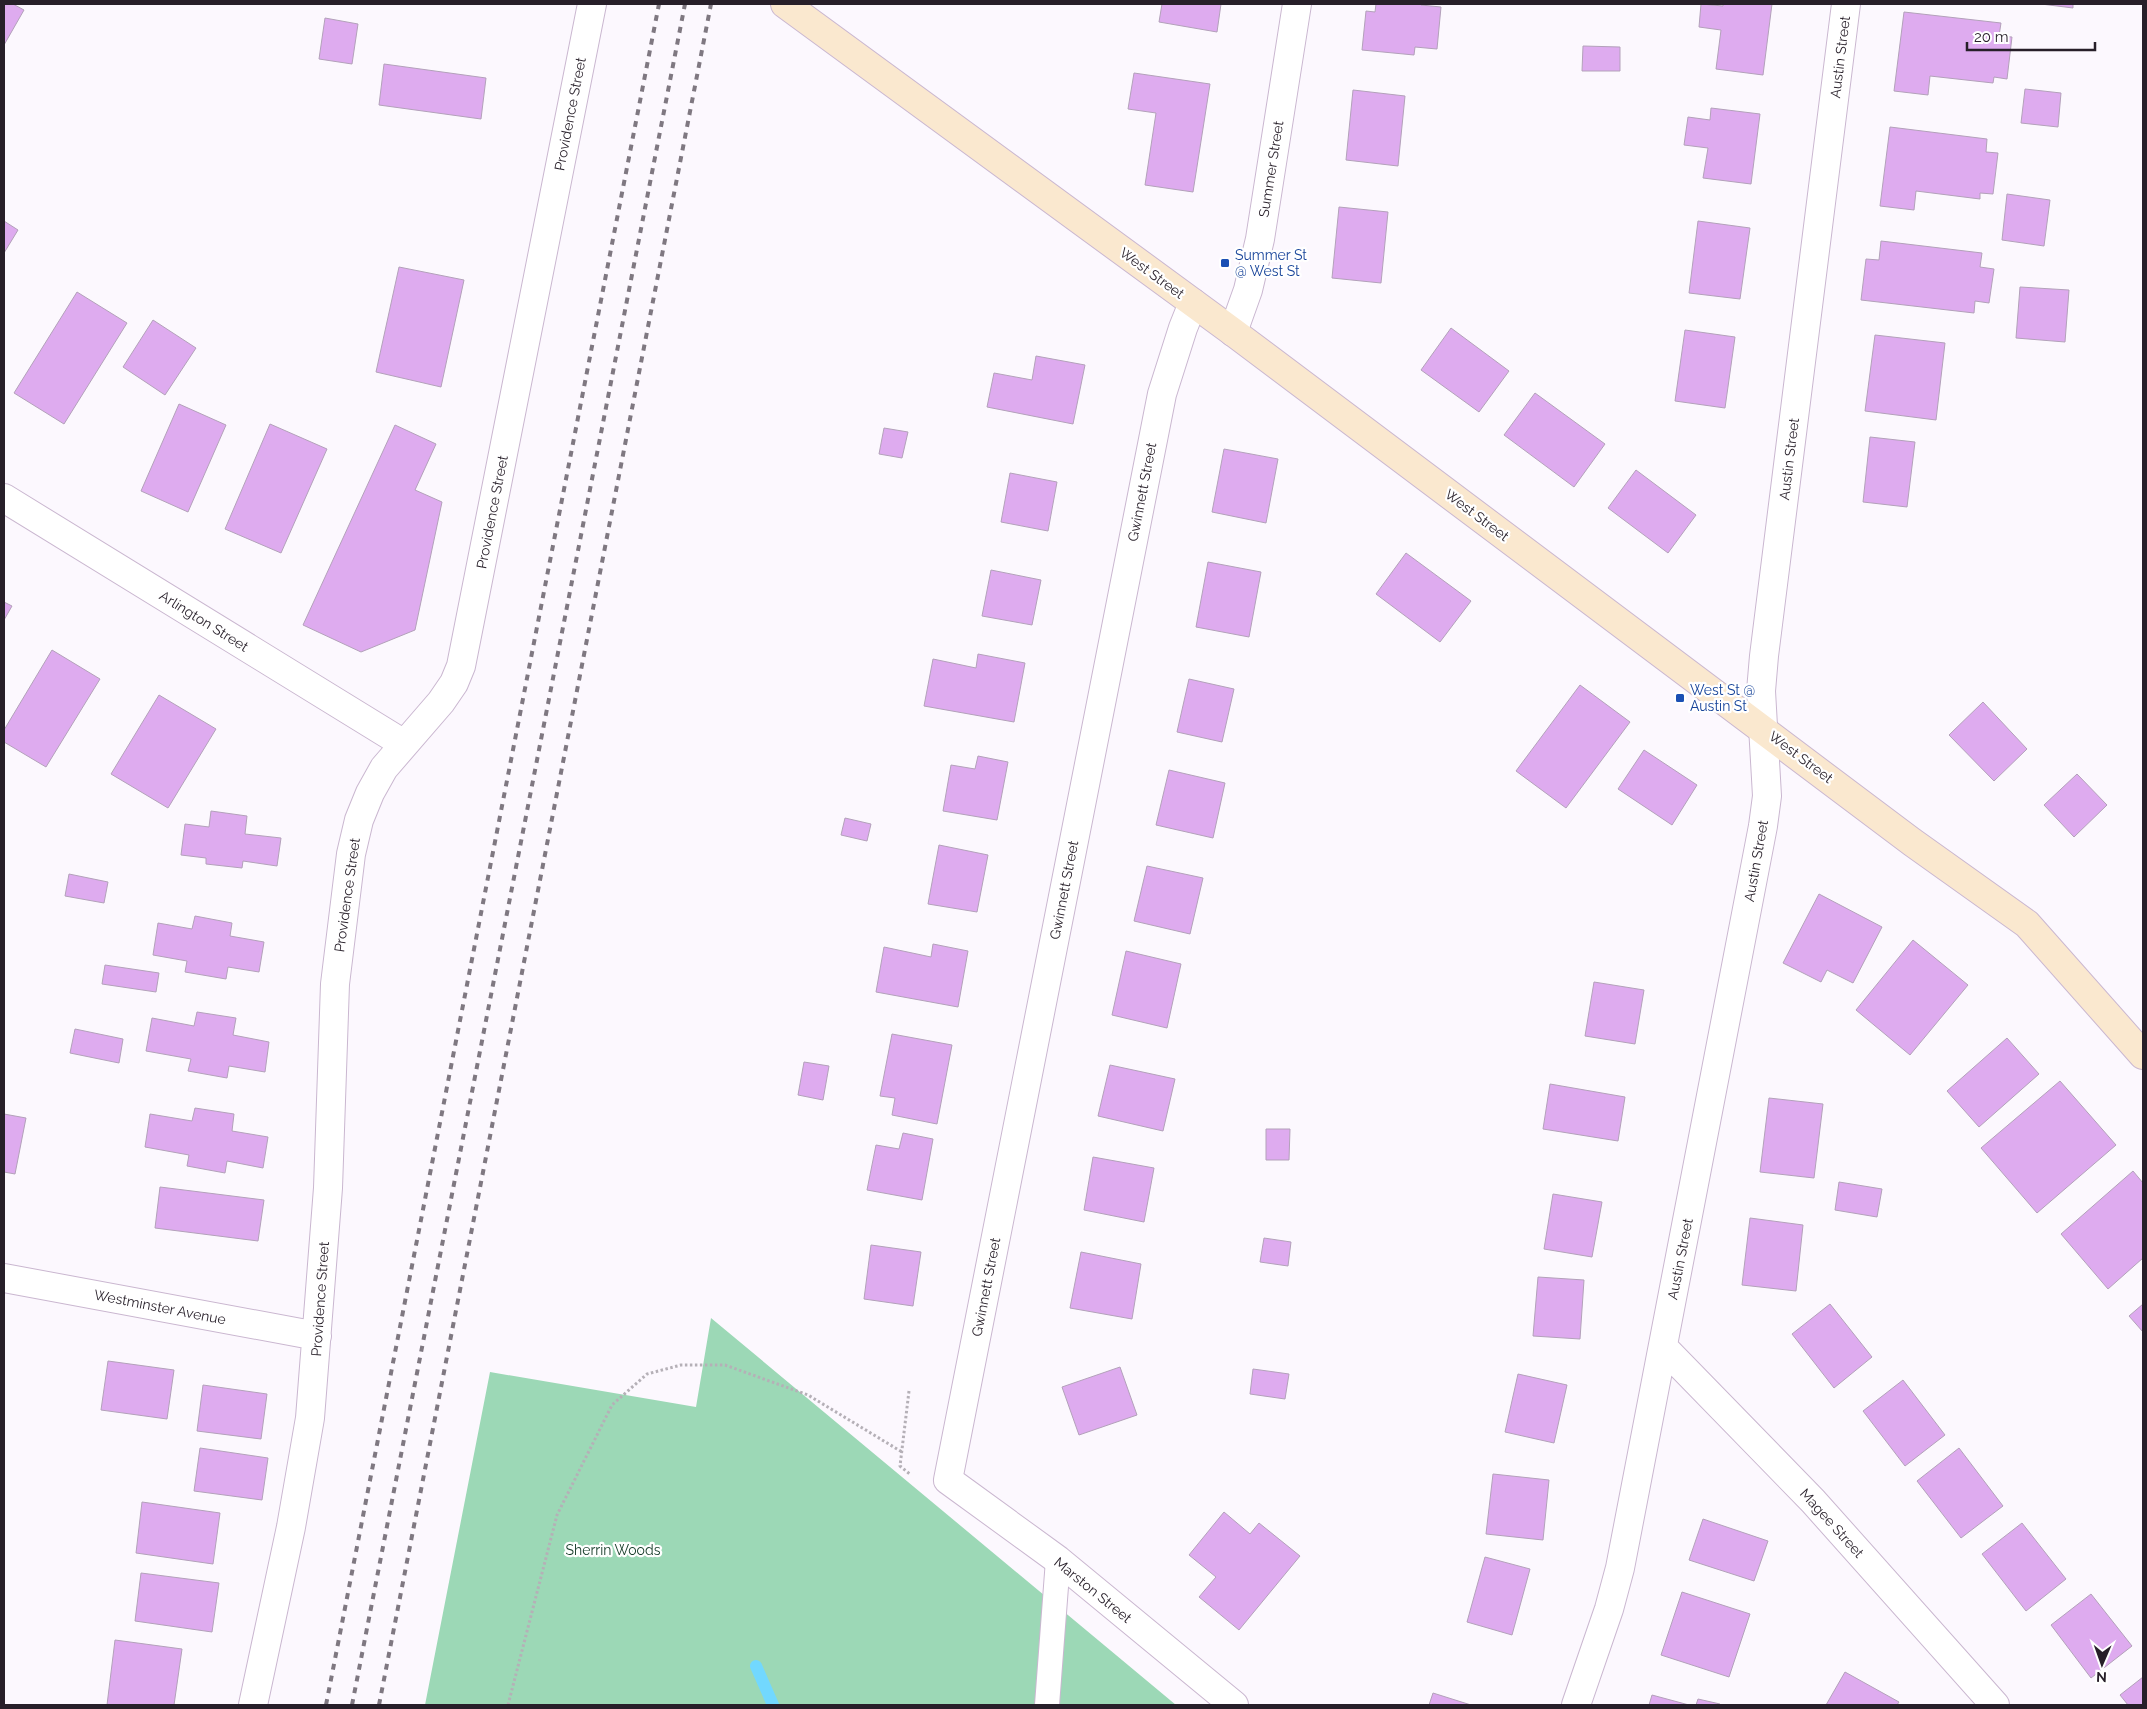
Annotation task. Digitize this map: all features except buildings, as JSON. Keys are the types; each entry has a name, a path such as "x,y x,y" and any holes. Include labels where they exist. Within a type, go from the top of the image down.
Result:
{"street":[{"name":"Providence Street","path":"253,1705 301,1475 310,1418 328,1188 335,984 351,854 359,820 370,793 384,768 441,702 454,683 467,642 592,4"},
{"name":"West Street","path":"785,4 1233,332 1763,728 1912,842 2026,924 2143,1055"},
{"name":"Summer Street","path":"1233,332 1248,290 1260,239 1297,4"},
{"name":"Austin Street","path":"1576,1705 1609,1609 1620,1568 1763,826 1767,796 1767,765 1761,691 1764,656 1846,4"},
{"name":"Gwinnett Street","path":"948,1480 1162,394 1193,303"},
{"name":"Arlington Street","path":"4,498 404,744"},
{"name":"Westminster Avenue","path":"4,1278 317,1336"},
{"name":"Magee Street","path":"1663,1347 1813,1501 1995,1705"},
{"name":"Marston Street","path":"948,1480 1058,1560 1234,1705"}],"lane":[{"path":"1047,1705 1058,1560"}],"path":[{"path":"508,1705 557,1515 612,1405 647,1374 681,1365 725,1365 808,1395 902,1452"}],"green space":[{"name":"Sherrin Woods","path":"711,1318 1176,1705 425,1705 490,1372 696,1407"}],"waterway":[{"path":"756,1666 773,1705"}],"railway":[{"path":"326,1705 659,4"},
{"path":"352,1705 685,4"},
{"path":"379,1705 711,4"}],"place":[{"name":"Summer St @ West St","path":"1225,263"},
{"name":"West St @ Austin St","path":"1680,698"}]}
